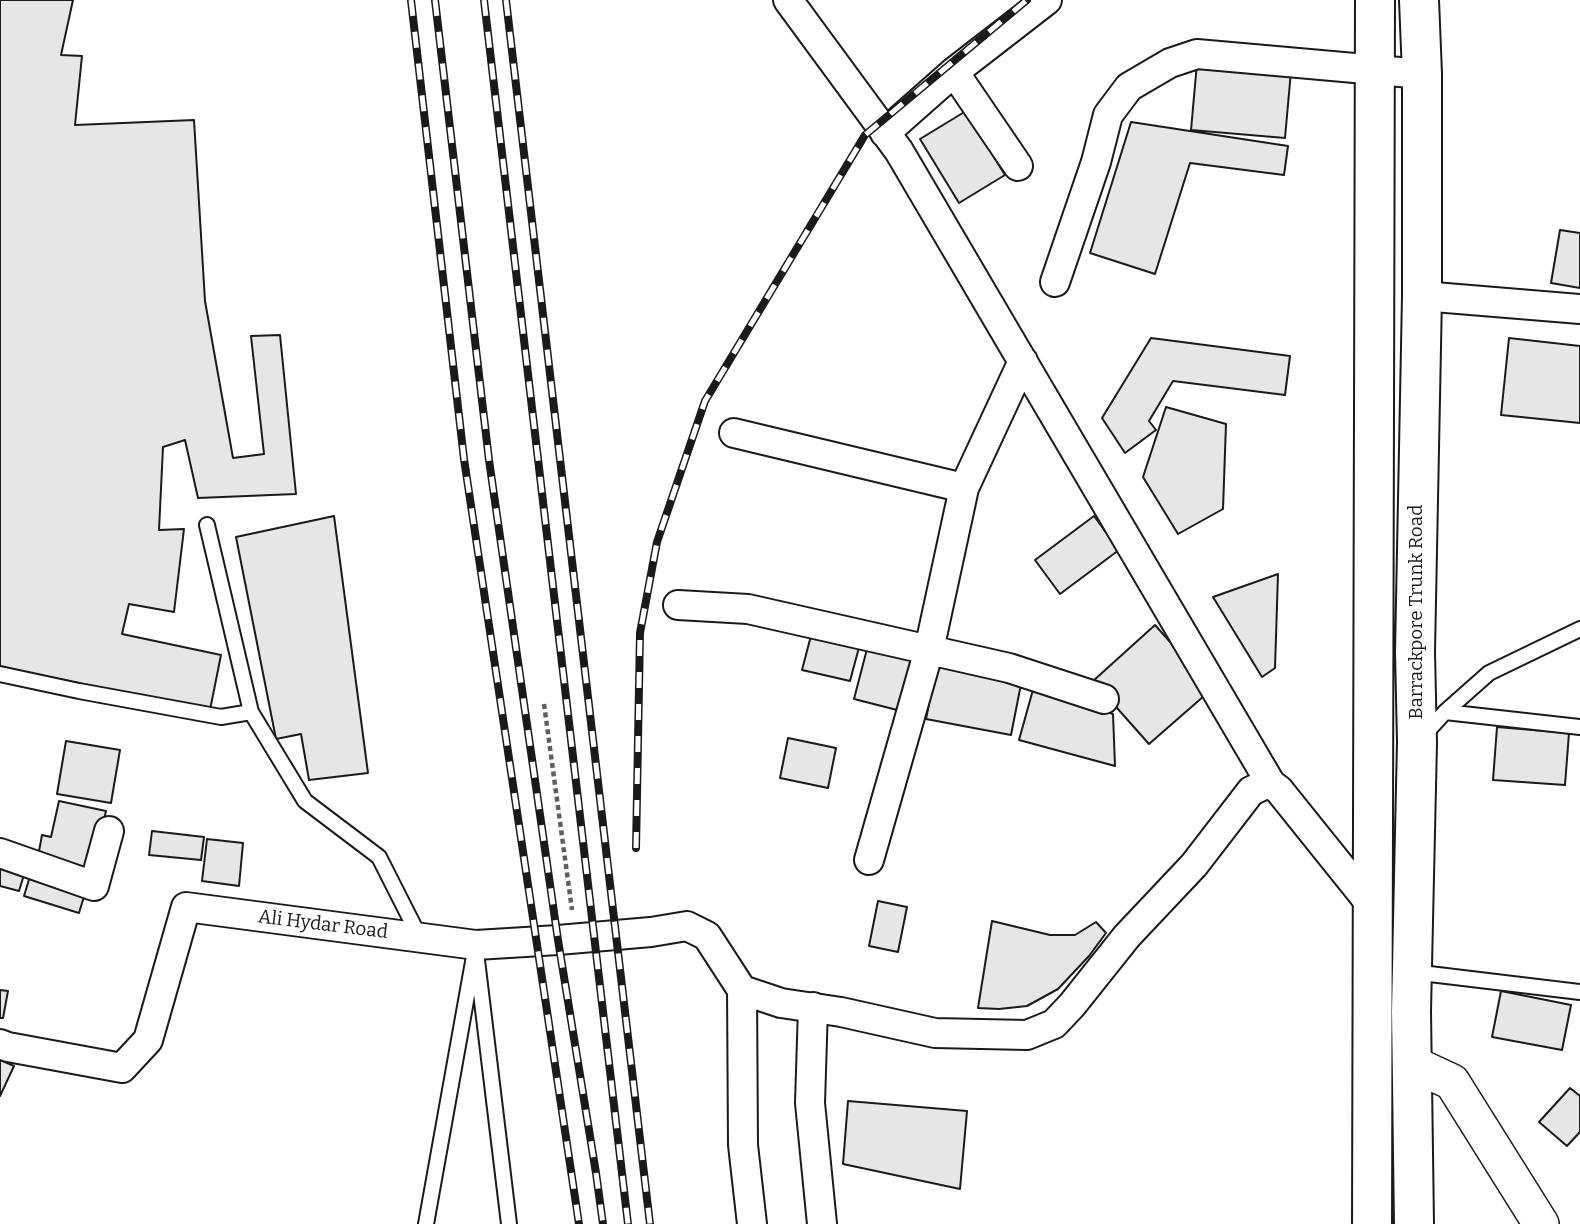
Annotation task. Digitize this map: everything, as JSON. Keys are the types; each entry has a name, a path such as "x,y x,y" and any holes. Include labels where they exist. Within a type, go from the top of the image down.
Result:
{"main road":[{"name":"Barrackpore Trunk Road","path":"1375,0 1373,907 1392,971 1411,1063 1414,1224"},
{"name":"Barrackpore Trunk Road","path":"1372,1224 1392,971 1417,742 1415,652 1422,296 1422,74 1419,0"}],"street":[{"path":"788,0 906,163 1271,784 1279,790 1373,907"},
{"path":"885,133 954,72 1047,0"},
{"path":"1055,282 1096,162 1108,115 1129,87 1170,63 1197,54 1422,74"},
{"path":"954,72 1018,166"},
{"path":"1422,296 1580,309"},
{"path":"869,860 929,650 964,488 1023,361"},
{"path":"734,433 964,488"},
{"path":"678,605 748,609 1009,668 1104,699"},
{"path":"752,1224 743,1144 742,990 781,1003 841,1012 935,1033 1027,1035 1054,1024 1127,936 1194,865 1251,791 1271,784"},
{"path":"0,853 94,886 109,831"},
{"name":"Ali Hydar Road","path":"0,1044 122,1068 148,1040 187,907 476,945 651,932 687,926 707,936 742,990"},
{"path":"813,1007 810,1103 822,1224"},
{"path":"1411,1063 1452,1082 1541,1224"}],"lane":[{"path":"206,525 251,712 305,801 379,857 419,938"},
{"path":"1417,742 1445,712 1489,673 1580,629"},
{"path":"0,674 220,716 251,712"},
{"path":"1445,712 1580,727"},
{"path":"426,1224 476,945"},
{"path":"476,945 509,1224"},
{"path":"1392,971 1580,992"}],"path":[{"path":"544,704 576,938"}],"building":[{"path":"0,0 73,0 61,55 82,56 75,125 194,120 205,301 233,458 264,454 251,336 280,335 296,494 198,498 185,440 163,447 159,530 184,529 174,612 129,604 122,634 221,655 210,710 0,667"},
{"path":"1197,63 1291,71 1285,138 1191,130"},
{"path":"966,111 1005,175 959,203 920,139"},
{"path":"1131,122 1288,146 1284,175 1190,163 1155,274 1090,253"},
{"path":"1560,230 1580,233 1580,288 1551,283"},
{"path":"1151,338 1290,356 1285,395 1173,381 1149,421 1156,430 1125,453 1102,418"},
{"path":"1509,338 1580,346 1580,423 1501,415"},
{"path":"1166,407 1226,424 1223,509 1178,534 1143,477"},
{"path":"334,516 368,773 309,780 301,734 276,739 236,537"},
{"path":"1094,516 1119,550 1060,594 1035,560"},
{"path":"1278,574 1275,668 1262,677 1213,597"},
{"path":"1155,625 1212,689 1149,744 1093,681"},
{"path":"813,628 861,640 850,681 802,670"},
{"path":"867,649 918,661 905,712 854,699"},
{"path":"937,663 1022,679 1011,735 926,719"},
{"path":"1034,686 1113,714 1115,766 1019,740"},
{"path":"1497,727 1569,733 1565,785 1493,780"},
{"path":"788,738 836,748 828,788 780,778"},
{"path":"66,741 120,750 111,803 57,794"},
{"path":"59,801 106,811 92,874 37,862 42,835 51,837"},
{"path":"152,831 204,837 201,860 149,855"},
{"path":"207,839 243,843 239,886 202,881"},
{"path":"0,858 27,865 19,891 0,886"},
{"path":"31,873 86,890 79,913 24,896"},
{"path":"878,901 907,907 898,952 869,946"},
{"path":"992,921 1050,935 1075,935 1096,922 1106,933 1058,989 1027,1006 978,1008"},
{"path":"0,990 8,991 3,1018 0,1018"},
{"path":"1501,991 1571,1005 1562,1050 1492,1037"},
{"path":"0,1060 14,1066 0,1096"},
{"path":"1570,1088 1580,1096 1580,1132 1567,1146 1539,1122"},
{"path":"848,1101 967,1111 960,1189 843,1164"}],"railway":[{"path":"411,0 464,459 579,1224"},
{"path":"435,0 489,460 558,940 603,1224"},
{"path":"484,0 628,1224"},
{"path":"506,0 650,1224"},
{"path":"636,848 640,633 657,542 705,401 865,135 1027,0"}]}
